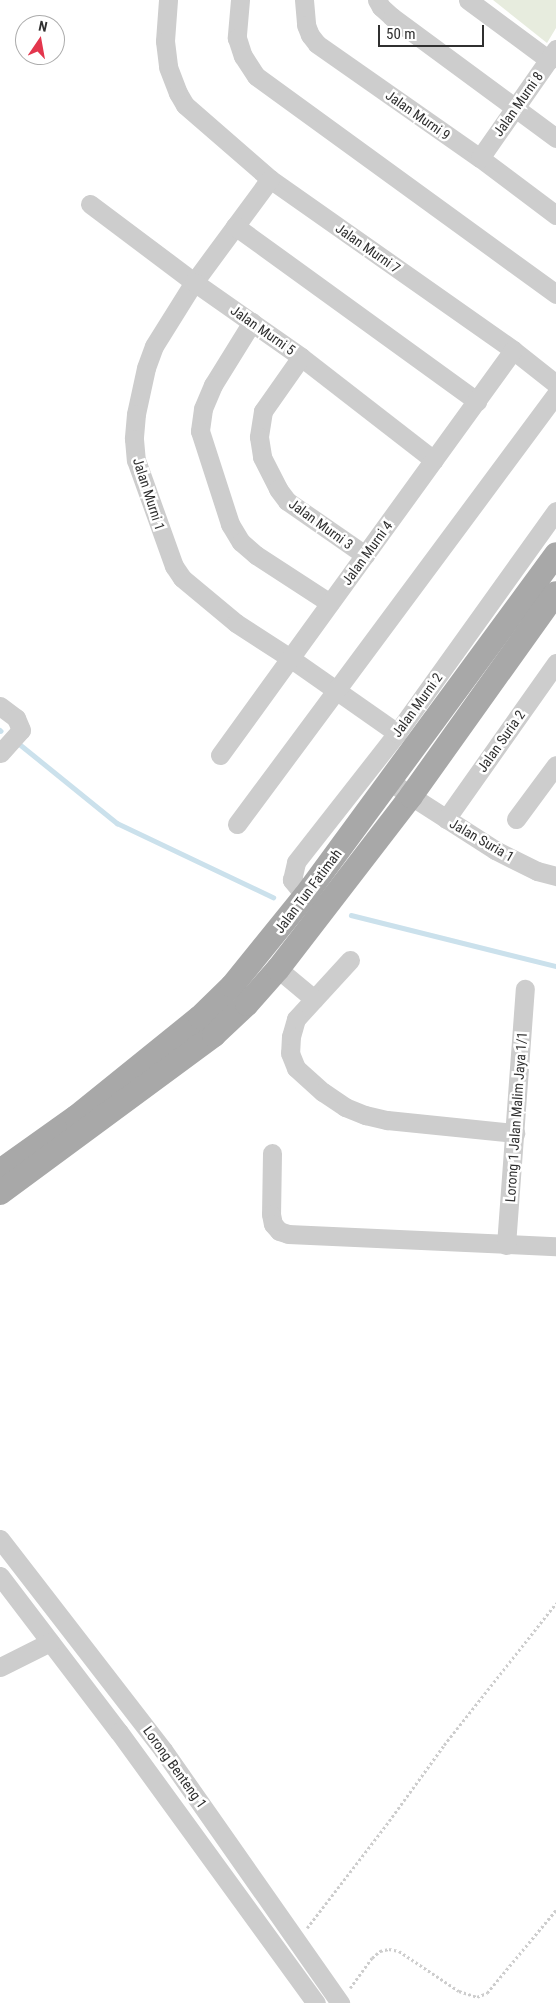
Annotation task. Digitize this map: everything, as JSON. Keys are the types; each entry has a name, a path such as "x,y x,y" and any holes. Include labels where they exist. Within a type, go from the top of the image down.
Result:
{"main road":[{"name":"Jalan Tun Fatimah","path":"0,1170 76,1117 200,1017 248,968 305,896 556,554"},
{"name":"Jalan Tun Fatimah","path":"0,1193 237,1015 278,969 411,796 556,593"}],"street":[{"name":"Jalan Murni 7","path":"168,0 165,41 168,67 178,93 186,105 270,179 514,350 556,384"},
{"path":"240,0 237,38 243,56 256,76 556,294"},
{"name":"Jalan Murni 9","path":"304,0 306,25 310,35 317,44 480,158 556,215"},
{"path":"377,0 380,7 392,17 514,109 556,138"},
{"path":"468,0 553,54"},
{"name":"Jalan Murni 8","path":"480,158 553,54"},
{"name":"Jalan Murni 1","path":"270,179 194,282 154,346 146,368 136,414 134,439 136,460 174,566 182,578 236,623 336,689 397,733"},
{"name":"Jalan Murni 5","path":"90,204 194,282 301,357 434,460"},
{"path":"235,226 477,401"},
{"path":"252,322 213,385 203,409 200,431 230,524 241,542 256,555 330,603"},
{"name":"Jalan Murni 4","path":"220,755 514,350"},
{"name":"Jalan Murni 3","path":"301,357 263,411 259,437 262,457 278,489 287,501 365,555"},
{"path":"237,824 556,394"},
{"name":"Jalan Murni 2","path":"305,896 292,880 296,862 397,733 556,512"},
{"name":"Jalan Suria 2","path":"446,819 556,663"},
{"path":"0,706 16,718 21,730 0,753"},
{"path":"516,819 556,765"},
{"name":"Jalan Suria 1","path":"390,781 446,819 520,863 537,871 556,876"},
{"path":"350,960 296,1019 291,1036 290,1053 296,1068 323,1092 345,1107 365,1115 387,1120 515,1132"},
{"path":"278,969 314,999"},
{"name":"Lorong 1 Jalan Malim Jaya 1/1","path":"506,1244 525,989"},
{"path":"272,1153 271,1214 273,1224 279,1231 288,1234 556,1246"},
{"name":"Lorong Benteng 1","path":"0,1539 164,1750 339,2001"},
{"path":"0,1576 119,1732 316,2003"},
{"path":"0,1667 50,1642"}],"path":[{"path":"297,1941 444,1745 556,1603"},
{"path":"339,2001 372,1958 380,1951 389,1949 399,1951 460,1991 477,1997 487,1993 556,1910"}],"shaded area":[{"path":"493,0 556,0 556,28 547,43"}],"waterway":[{"path":"17,742 117,823 273,897"},
{"path":"351,915 556,966"}]}
